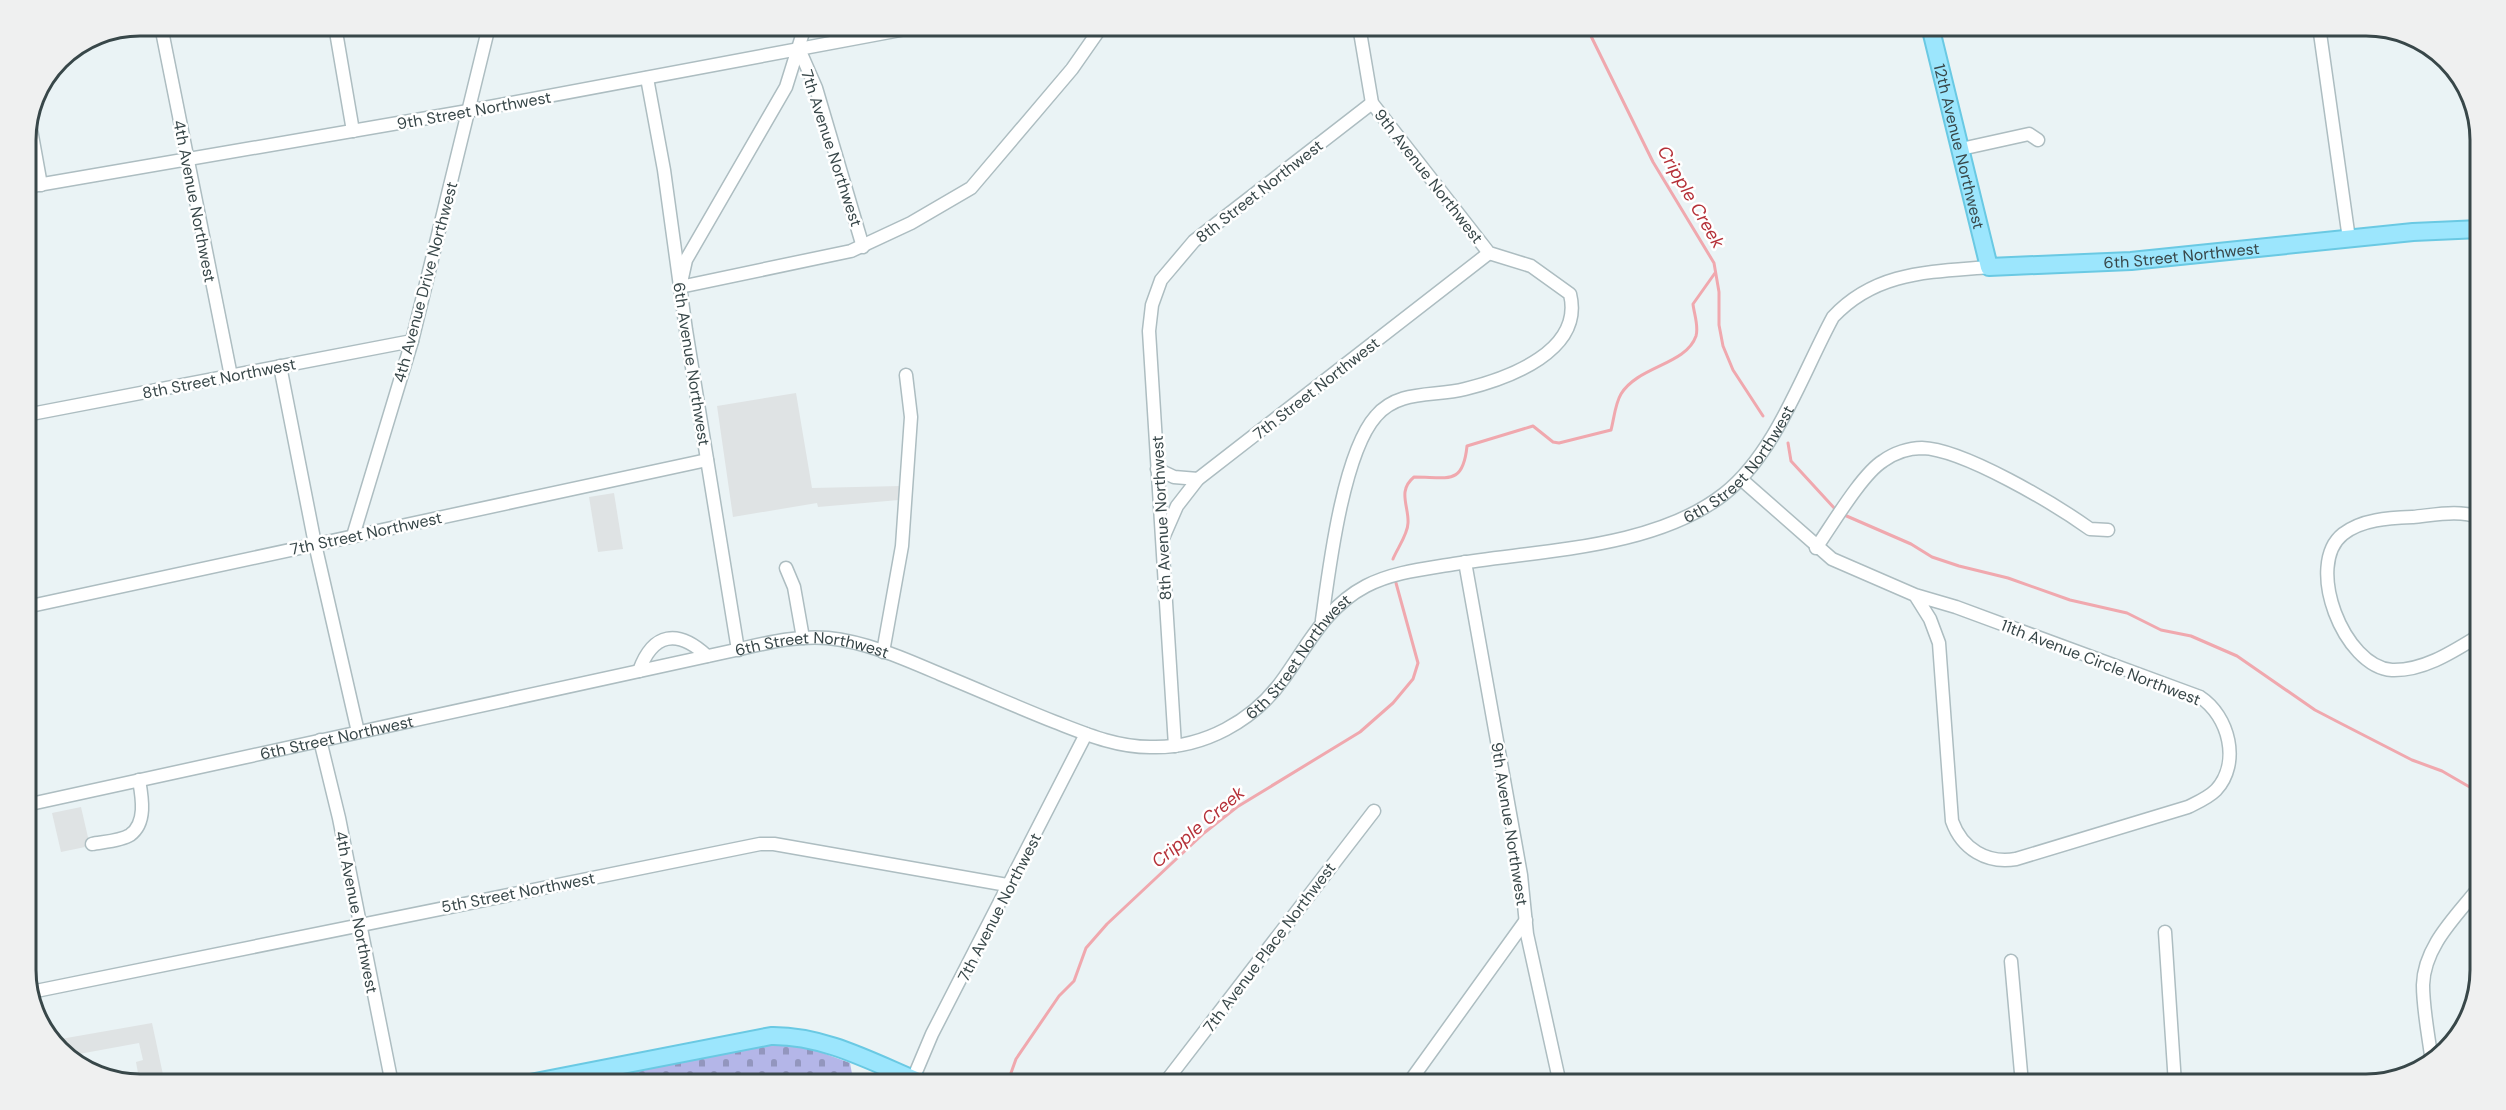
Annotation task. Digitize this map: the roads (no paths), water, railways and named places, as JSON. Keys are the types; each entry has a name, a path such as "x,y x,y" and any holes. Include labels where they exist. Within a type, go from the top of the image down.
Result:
{"main road":[{"name":"12th Avenue Northwest","path":"1934,36 1989,267"},
{"name":"6th Street Northwest","path":"1989,267 2131,261 2349,239 2470,231"},
{"path":"576,1074 771,1036 798,1036 817,1041 899,1074"}],"street":[{"name":"4th Avenue Northwest","path":"163,36 231,376"},
{"path":"337,36 353,131"},
{"name":"4th Avenue Drive Northwest","path":"353,536 412,341 487,36"},
{"path":"802,36 786,87 686,260 680,287 863,247 970,188 1072,69 1095,36"},
{"name":"9th Street Northwest","path":"36,186 468,111 871,36"},
{"name":"9th Avenue Northwest","path":"1322,620 1328,571 1346,484 1367,428 1387,405 1402,399 1463,390 1516,370 1554,348 1569,329 1572,312 1570,294 1556,281 1531,266 1489,254 1372,103 1361,36"},
{"path":"2320,36 2349,239"},
{"name":"7th Avenue Northwest","path":"799,50 816,88 863,247"},
{"name":"6th Avenue Northwest","path":"647,78 664,170 680,287 738,650"},
{"name":"8th Street Northwest","path":"1157,290 1168,270 1203,233 1372,103"},
{"path":"1961,150 2029,134 2038,140"},
{"path":"36,157 41,185"},
{"name":"7th Street Northwest","path":"1162,539 1177,506 1198,479 1489,254"},
{"name":"6th Street Northwest","path":"36,803 707,656 803,638 846,641 883,652 1086,734 1130,746 1175,746 1220,732 1255,710 1283,680 1322,620 1348,597 1374,582 1410,571 1652,531 1697,512 1725,494 1764,450 1833,317 1849,301 1875,285 1896,278 1989,267"},
{"name":"8th Avenue Northwest","path":"1157,290 1149,331 1175,746"},
{"name":"8th Street Northwest","path":"36,414 412,341"},
{"path":"280,366 315,544 358,732"},
{"path":"883,652 902,546 911,417 906,375"},
{"path":"1816,548 1874,468 1891,456 1917,449 1944,452 1973,462 2037,496 2090,529 2108,530"},
{"name":"7th Street Northwest","path":"36,606 708,460"},
{"path":"1157,469 1173,477 1198,479"},
{"name":"11th Avenue Circle Northwest","path":"1741,478 1758,491 1816,548 1835,561 1915,594 2200,697 2219,716 2229,741 2228,766 2219,786 2208,797 2188,807 2016,859 2000,860 1977,853 1964,843 1952,821 1939,643 1930,620 1915,594"},
{"path":"2470,516 2459,513 2363,523 2342,535 2333,547 2327,581 2344,634 2358,653 2376,666 2391,670 2409,669 2454,651 2470,641"},
{"name":"9th Avenue Northwest","path":"1465,562 1521,875 1526,920 1558,1074"},
{"path":"786,568 796,596 803,638"},
{"path":"639,671 645,655 656,642 672,638 693,643 707,656"},
{"name":"7th Avenue Northwest","path":"921,1074 932,1034 1086,734"},
{"name":"4th Avenue Northwest","path":"320,740 339,818 390,1074"},
{"path":"92,844 129,835 140,822 143,800 139,780"},
{"name":"7th Avenue Place Northwest","path":"1172,1074 1374,811"},
{"name":"5th Street Northwest","path":"38,991 760,844 807,849 1007,885"},
{"path":"2431,1052 2423,985 2427,964 2442,934 2470,900"},
{"path":"1415,1074 1526,920"},
{"path":"2165,932 2174,1074"},
{"path":"2011,962 2021,1074"}],"waterway":[{"name":"Cripple Creek","path":"1591,36 1653,162 1714,263 1719,292 1719,325 1723,346 1733,370 1763,416"},
{"name":"Cripple Creek","path":"1393,559 1408,527 1405,493 1409,482 1414,477 1445,478 1452,476 1462,468 1467,446 1533,426 1553,442 1559,443 1611,430 1619,398 1629,385 1638,377 1672,360 1691,346 1697,332 1693,304 1715,273"},
{"path":"1788,443 1791,461 1836,510"},
{"path":"1842,514 1911,544 1932,557 2008,578 2070,600 2127,613 2161,630 2191,636 2237,656 2315,710 2412,760 2442,771 2470,787"},
{"name":"Cripple Creek","path":"1011,1074 1016,1059 1059,996 1074,981 1086,948 1107,924 1204,833 1237,807 1360,732 1393,703 1413,679 1418,663 1396,583"}]}
